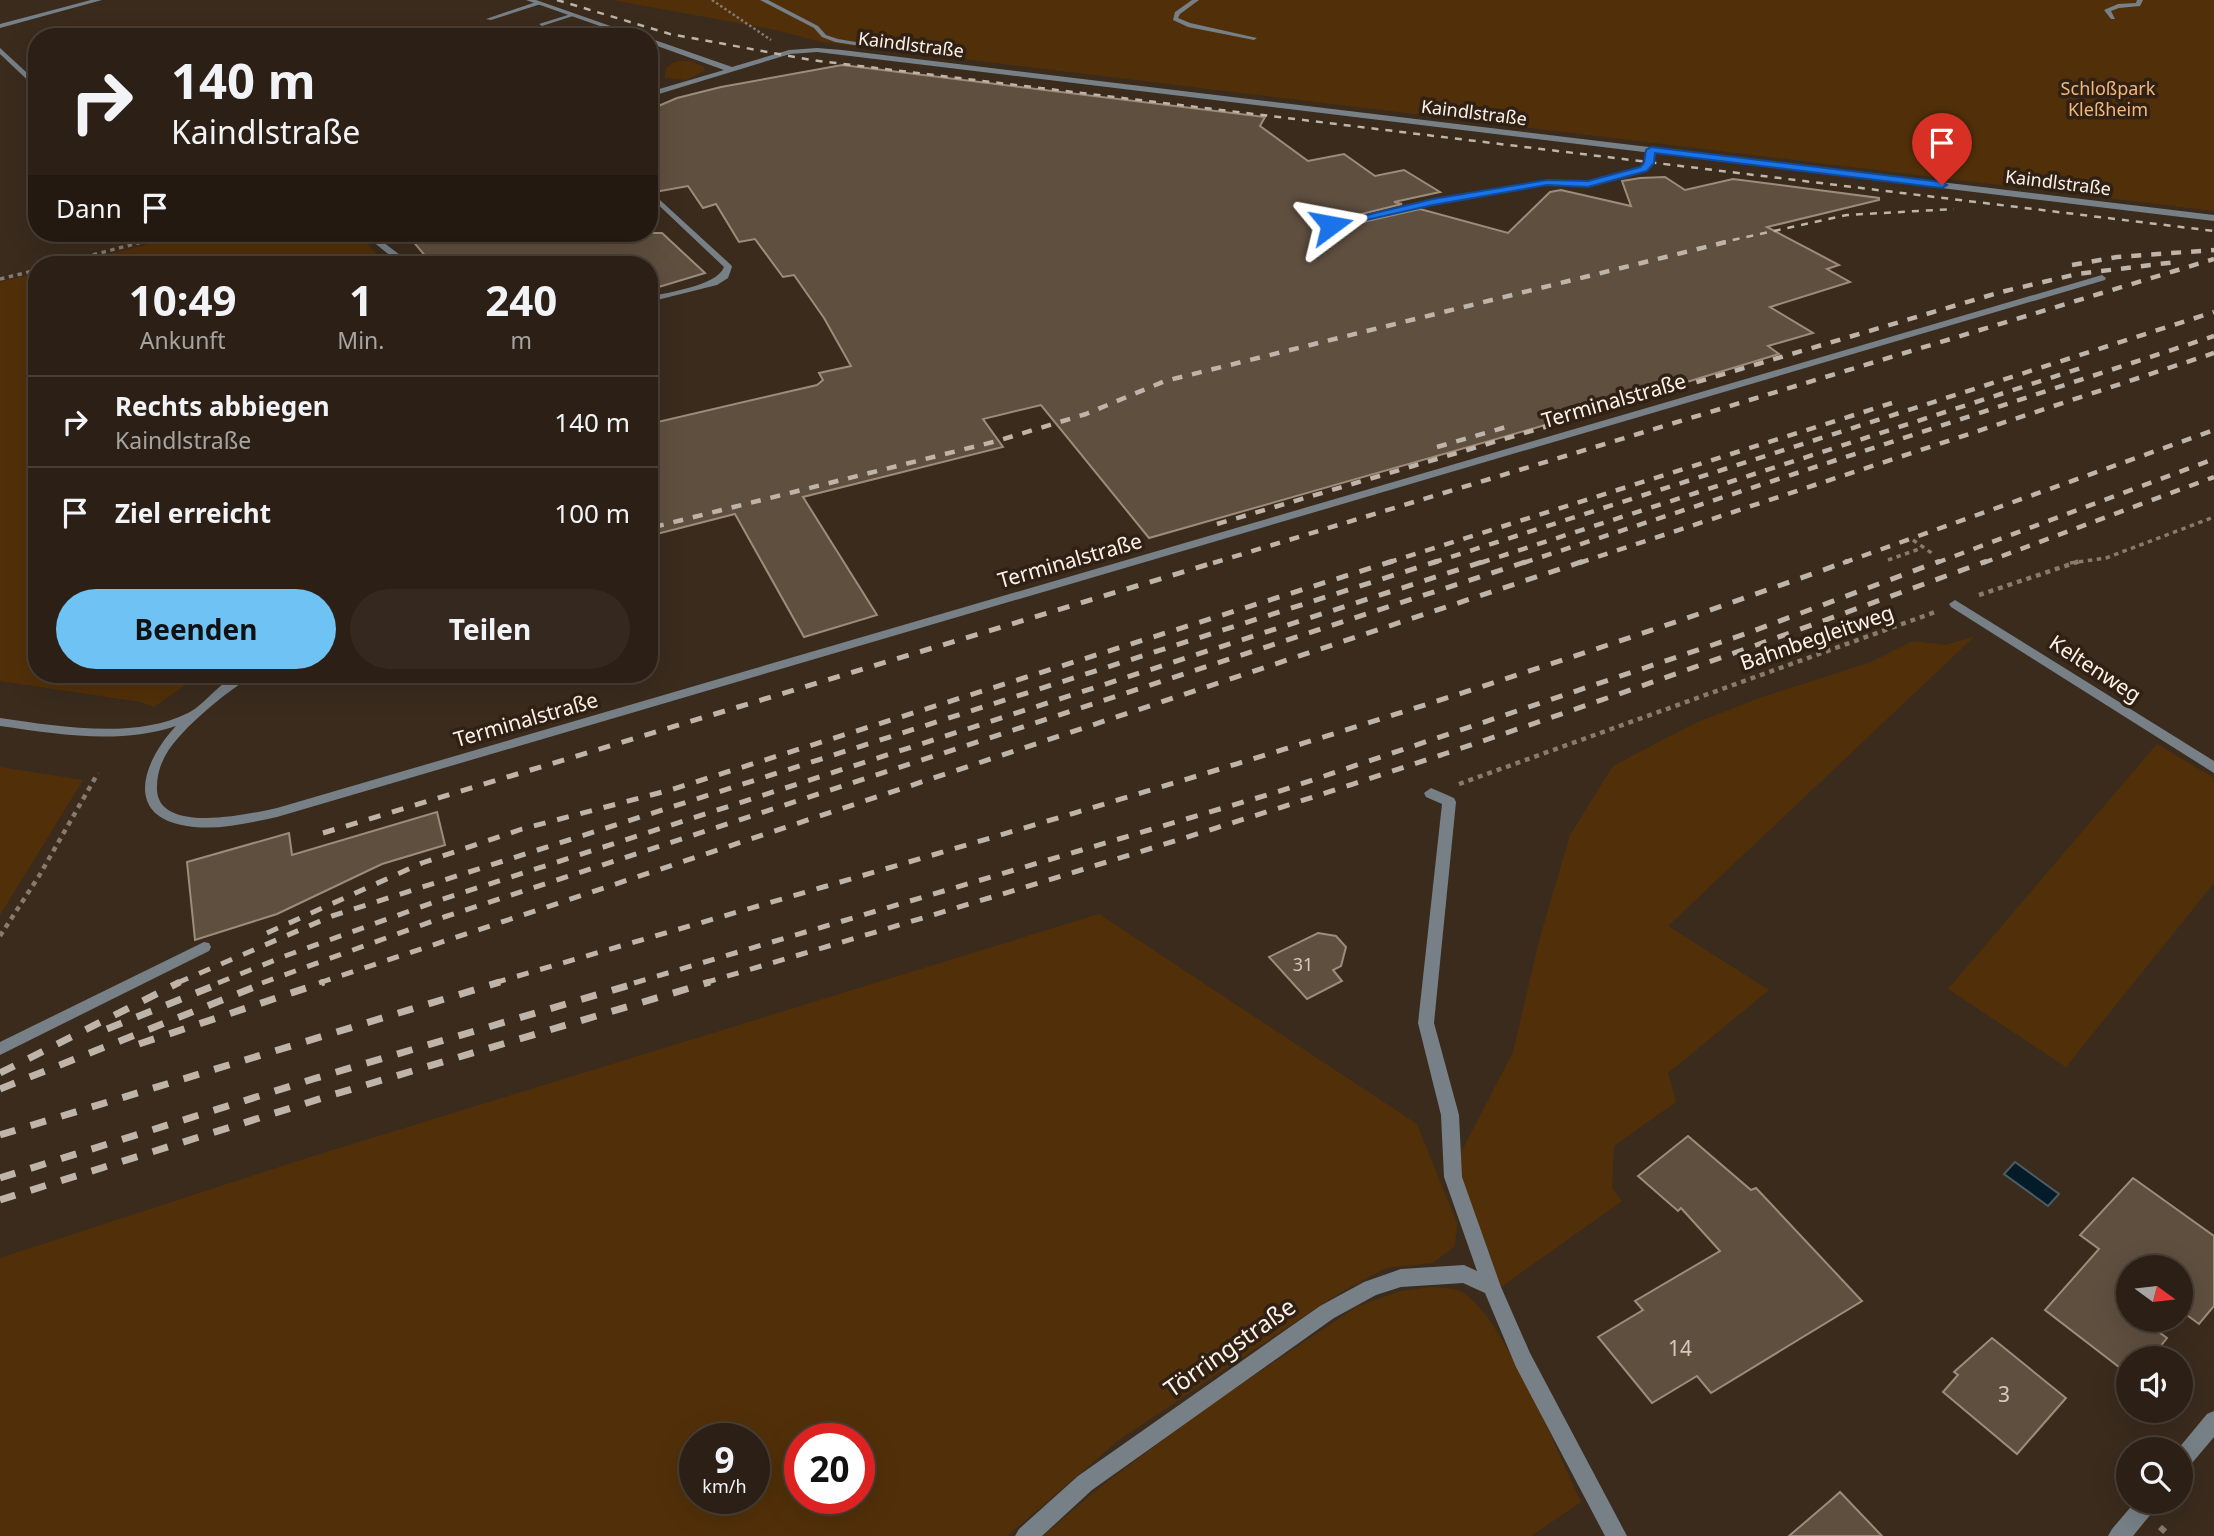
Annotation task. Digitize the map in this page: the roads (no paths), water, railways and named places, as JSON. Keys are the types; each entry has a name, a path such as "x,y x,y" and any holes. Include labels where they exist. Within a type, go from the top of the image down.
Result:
{"street":[{"path":"0,26 99,0"},
{"path":"529,0 612,28"},
{"path":"658,43 732,70"},
{"path":"0,50 4,58 28,80"},
{"name":"Kaindlstraße","path":"658,92 789,52 842,52 2214,218"},
{"name":"Keltenweg","path":"1955,604 2214,768"},
{"path":"1431,793 1449,802 1426,1023 1450,1115 1453,1177 1492,1287 1523,1360 1616,1536"},
{"name":"Törringstraße","path":"1026,1536 1085,1483 1327,1312 1371,1288 1401,1278 1464,1274 1492,1287"},
{"path":"2193,1446 2214,1421"},
{"path":"2119,1536 2138,1514"}],"lane":[{"path":"764,0 837,41 905,51"},
{"path":"1196,0 1177,13 1175,19 1188,25 1254,38"},
{"path":"2113,18 2107,10 2118,6 2138,5 2140,0"},
{"path":"489,19 539,3"},
{"path":"542,24 573,15"},
{"path":"1331,225 1433,202 1547,183 1588,184 1643,169 1649,163 1651,150"},
{"path":"658,201 728,267 725,276 714,283 658,298"},
{"path":"378,242 396,256"},
{"name":"Terminalstraße","path":"233,683 171,738 151,772 150,797 162,813 197,824 248,819 292,809 2102,278"},
{"name":"Terminalstraße","path":"0,723 112,735 151,730 198,713"},
{"path":"0,1049 204,947"}],"water":[{"path":"2015,1162 2059,1194 2048,1206 2004,1174"}],"railway":[{"path":"557,0 650,28"},
{"path":"658,30 811,60 2214,231"},
{"path":"1719,243 1847,215 1954,209"},
{"path":"658,526 997,441 1086,414 1165,381 1726,242"},
{"path":"2072,265 2117,257 2214,250"},
{"path":"1213,563 2214,259"},
{"path":"1217,524 2001,292 2077,274 2176,262"},
{"path":"1432,563 2214,312"},
{"path":"1523,563 2214,336"},
{"path":"1579,563 2214,353"},
{"path":"1480,563 2084,367"},
{"path":"1387,563 1892,403"},
{"path":"1437,447 1513,425"},
{"path":"1843,563 2214,430"},
{"path":"1936,563 2214,459"},
{"path":"1983,563 2214,477"},
{"path":"323,833 1219,561"},
{"path":"267,933 422,863 522,829 670,790 1393,561"},
{"path":"177,983 332,916 1438,561"},
{"path":"218,983 440,900 1485,561"},
{"path":"262,983 444,917 1528,561"},
{"path":"319,983 1584,561"},
{"path":"494,983 1005,834 1344,731 1513,677 1848,561"},
{"path":"634,983 1277,792 1745,634 1940,561"},
{"path":"704,983 1075,872 1352,784 1648,684 1987,561"},
{"path":"0,1073 180,982"},
{"path":"107,1029 223,982"},
{"path":"0,1089 267,982"},
{"path":"139,1044 324,982"},
{"path":"0,1135 500,982"},
{"path":"0,1178 313,1079 640,982"},
{"path":"0,1200 332,1095 710,982"}],"park label":[{"name":"Schloßpark Kleßheim","path":"2108,99"}]}
